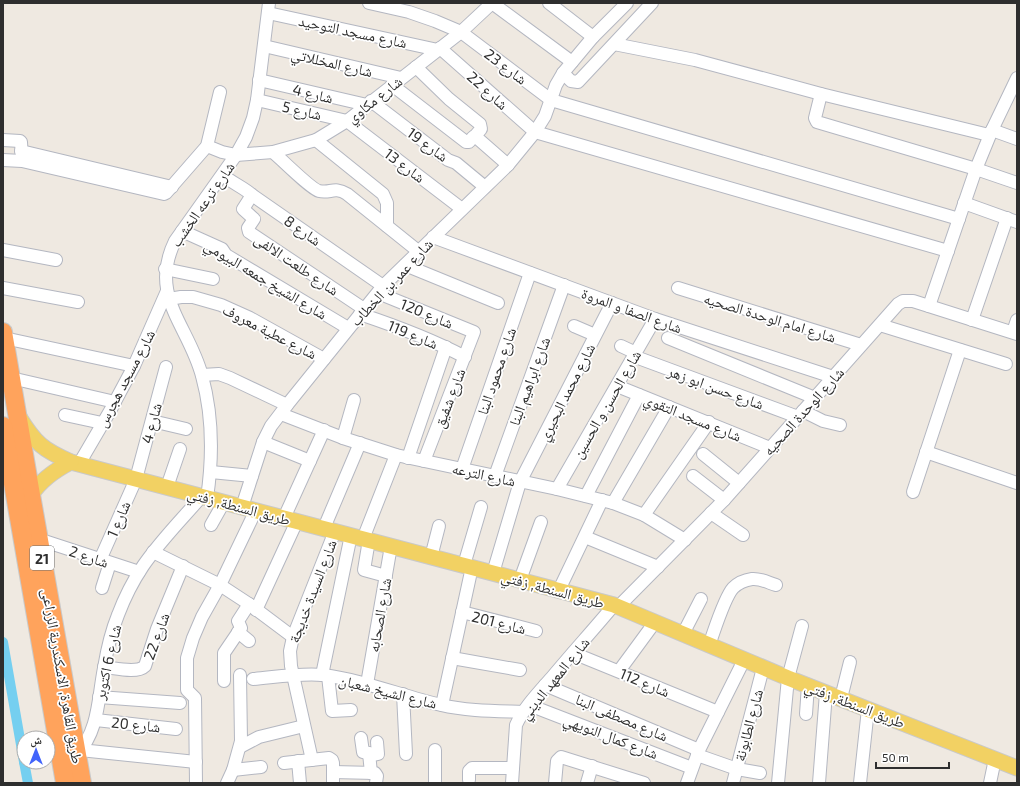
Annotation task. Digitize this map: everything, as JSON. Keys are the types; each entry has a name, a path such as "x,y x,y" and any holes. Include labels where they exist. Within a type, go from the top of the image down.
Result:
{"highway":[{"name":"طريق القاهرة, الاسكندرية الزراعى","path":"4,335 11,378 6,424 16,498 65,783"},
{"name":"طريق القاهرة, الاسكندرية الزراعى","path":"16,498 38,539 79,752 82,783"}],"main road":[{"name":"طريق السنطة, زفتي","path":"6,424 26,430 38,444 54,454 75,463 616,606 763,668 1017,768"},
{"path":"16,498 38,485 48,476 75,463"}],"street":[{"name":"شارع 23","path":"370,3 409,12 461,32 551,100"},
{"name":"شارع مكاوي","path":"236,156 273,152 316,140 347,121 461,32 492,3"},
{"path":"492,3 572,62"},
{"path":"549,3 593,37"},
{"path":"563,73 571,82 578,82 652,3"},
{"name":"شارع عمر بن الخطاب","path":"196,783 195,698 187,690 188,658 193,638 202,617 220,585 249,509 252,476 263,442 271,426 348,328 380,290 418,251 508,165 536,132 551,100 556,85 563,73 593,37 624,4"},
{"name":"شارع ترعه الخشب","path":"205,497 211,472 212,442 208,405 202,375 168,295 165,269 174,241 236,156 246,137 253,118 257,100 268,8"},
{"name":"شارع مسجد التوحيد","path":"268,8 439,49"},
{"path":"614,44 695,60 821,94 1017,139"},
{"name":"شارع المخللاتي","path":"264,46 397,81"},
{"name":"شارع 22","path":"439,49 536,132"},
{"path":"397,81 466,142 469,142 481,129 480,124 449,99 416,67"},
{"path":"929,306 958,219 990,132 1012,99 1017,78"},
{"name":"شارع 4","path":"260,80 369,103"},
{"path":"3,160 22,156 161,195 166,193 172,187 207,146 220,92"},
{"path":"821,94 815,118 817,122 976,169 1017,183"},
{"name":"شارع 5","path":"257,100 347,121"},
{"path":"551,100 958,219"},
{"name":"شارع 19","path":"369,103 448,160 456,163 485,187"},
{"name":"شارع 13","path":"347,121 462,209"},
{"path":"536,132 948,251"},
{"path":"475,136 508,165"},
{"path":"3,140 20,141 22,156"},
{"path":"316,140 383,194 387,203 387,226"},
{"path":"207,146 236,156"},
{"path":"273,152 316,190 325,192 336,190 342,191 418,251"},
{"name":"شارع 8","path":"222,174 231,182 247,190 380,290"},
{"name":"شارع طلعت الالفى","path":"252,195 243,209 254,219 248,228 249,232 362,312"},
{"path":"964,203 1012,220 972,320"},
{"name":"شارع الشيخ جمعه البيومي","path":"182,231 222,249 226,254 348,328"},
{"name":"شارع الصفا و المروة","path":"433,237 655,319 833,377"},
{"path":"3,250 56,260"},
{"path":"405,265 498,303"},
{"path":"165,269 213,279"},
{"name":"شارع محمود البنا","path":"462,469 530,273"},
{"name":"شارع ابراهيم البنا","path":"495,476 564,285"},
{"path":"3,288 78,302"},
{"name":"شارع امام الوحدة الصحيه","path":"678,288 861,346"},
{"name":"شارع 120","path":"380,290 473,331 474,334"},
{"name":"شارع عطية معروف","path":"168,295 193,297 221,305 250,318 324,359"},
{"name":"شارع مسجد هجرس","path":"75,463 115,402 168,295"},
{"name":"شارع الوحدة الصحيه","path":"616,606 658,567 724,500 895,308 903,302 913,301 1015,333"},
{"name":"شارع محمد البحيري","path":"493,573 520,482 612,303"},
{"name":"شارع 119","path":"362,312 446,347 465,357"},
{"name":"شارع الحسن و الحسين","path":"557,489 655,319"},
{"path":"1015,333 1017,320"},
{"path":"880,325 1006,364"},
{"path":"574,326 595,335"},
{"name":"شارع شفيق","path":"424,462 474,334"},
{"path":"4,335 134,366"},
{"path":"668,338 815,398"},
{"name":"شارع حسن ابو زهر","path":"621,346 635,354 800,414 840,426"},
{"path":"351,710 332,711 325,676 361,538 402,457 446,347"},
{"path":"913,492 960,350"},
{"name":"شارع 4","path":"136,478 166,367"},
{"name":"شارع الترعه","path":"202,375 219,374 230,378 284,409 324,430 343,438 402,457 608,501 644,515 685,540"},
{"path":"11,378 115,402"},
{"name":"شارع مسجد التقوي","path":"616,386 709,422 770,448"},
{"path":"586,496 639,395"},
{"path":"343,438 354,400"},
{"path":"559,590 585,537 669,407"},
{"path":"65,415 102,423"},
{"path":"152,421 186,429"},
{"path":"644,515 709,422"},
{"path":"224,681 224,655 241,627 238,621 252,607 290,519 310,461 324,430"},
{"path":"263,442 310,461"},
{"name":"شارع السيدة خديجة","path":"312,760 293,675 290,651 293,637 360,443"},
{"path":"167,487 180,448"},
{"path":"926,452 1017,483"},
{"path":"703,454 739,483"},
{"path":"211,472 252,476"},
{"path":"693,476 724,500"},
{"name":"شارع 1","path":"102,588 105,561 136,478"},
{"name":"شارع 6 اكتوبر","path":"79,752 91,733 96,720 104,667 111,635 118,614 139,572 153,552 205,497"},
{"path":"211,524 224,502"},
{"path":"442,705 462,612 468,566 481,507"},
{"path":"711,513 742,535"},
{"path":"520,580 541,522"},
{"path":"431,557 439,526"},
{"path":"585,537 658,567"},
{"path":"361,538 364,570 386,576"},
{"name":"شارع 2","path":"38,539 139,572"},
{"name":"شارع الصحابه","path":"367,684 391,546"},
{"path":"153,552 220,585 293,637"},
{"name":"شارع 22","path":"104,667 134,670 142,669 147,661 156,628 183,566"},
{"path":"709,645 727,598 733,588 742,581 753,579 776,585"},
{"path":"684,634 701,599"},
{"name":"شارع المعهد الديني","path":"512,783 516,726 526,709 545,685 616,606"},
{"name":"شارع 201","path":"462,612 536,631"},
{"path":"619,671 655,622"},
{"path":"778,783 788,678 802,626"},
{"path":"238,632 249,641"},
{"name":"شارع 112","path":"573,653 718,712"},
{"path":"452,658 520,670"},
{"path":"687,783 698,752 744,660"},
{"path":"841,698 850,662"},
{"name":"شارع الطابونة","path":"733,783 763,668"},
{"path":"142,669 154,671"},
{"path":"227,783 233,770 240,747 240,675"},
{"name":"شارع الشيخ شعبان","path":"253,679 293,675 325,676 367,684 442,705 482,710 526,709"},
{"name":"شارع مصطفى البنا","path":"545,685 737,769 760,773"},
{"path":"806,714 808,685"},
{"path":"819,783 826,693"},
{"path":"403,694 406,754"},
{"path":"99,697 180,703"},
{"name":"شارع كمال النويهي","path":"526,709 692,768"},
{"path":"860,783 868,709"},
{"name":"شارع 20","path":"96,720 176,729"},
{"path":"240,747 259,737 304,726"},
{"path":"284,763 331,759 333,763 333,777 374,778 369,752 363,752 361,738"},
{"path":"370,756 378,754 377,742"},
{"path":"435,750 435,783"},
{"path":"79,752 196,762"},
{"path":"555,783 557,761 561,757 592,766 623,780 644,783"},
{"path":"990,783 995,759"},
{"path":"298,761 300,783"},
{"path":"587,783 592,766"},
{"path":"233,770 261,767"},
{"path":"469,780 469,771 472,768 514,768"}],"waterway":[{"path":"3,642 18,730"},
{"path":"26,770 28,783"}]}
